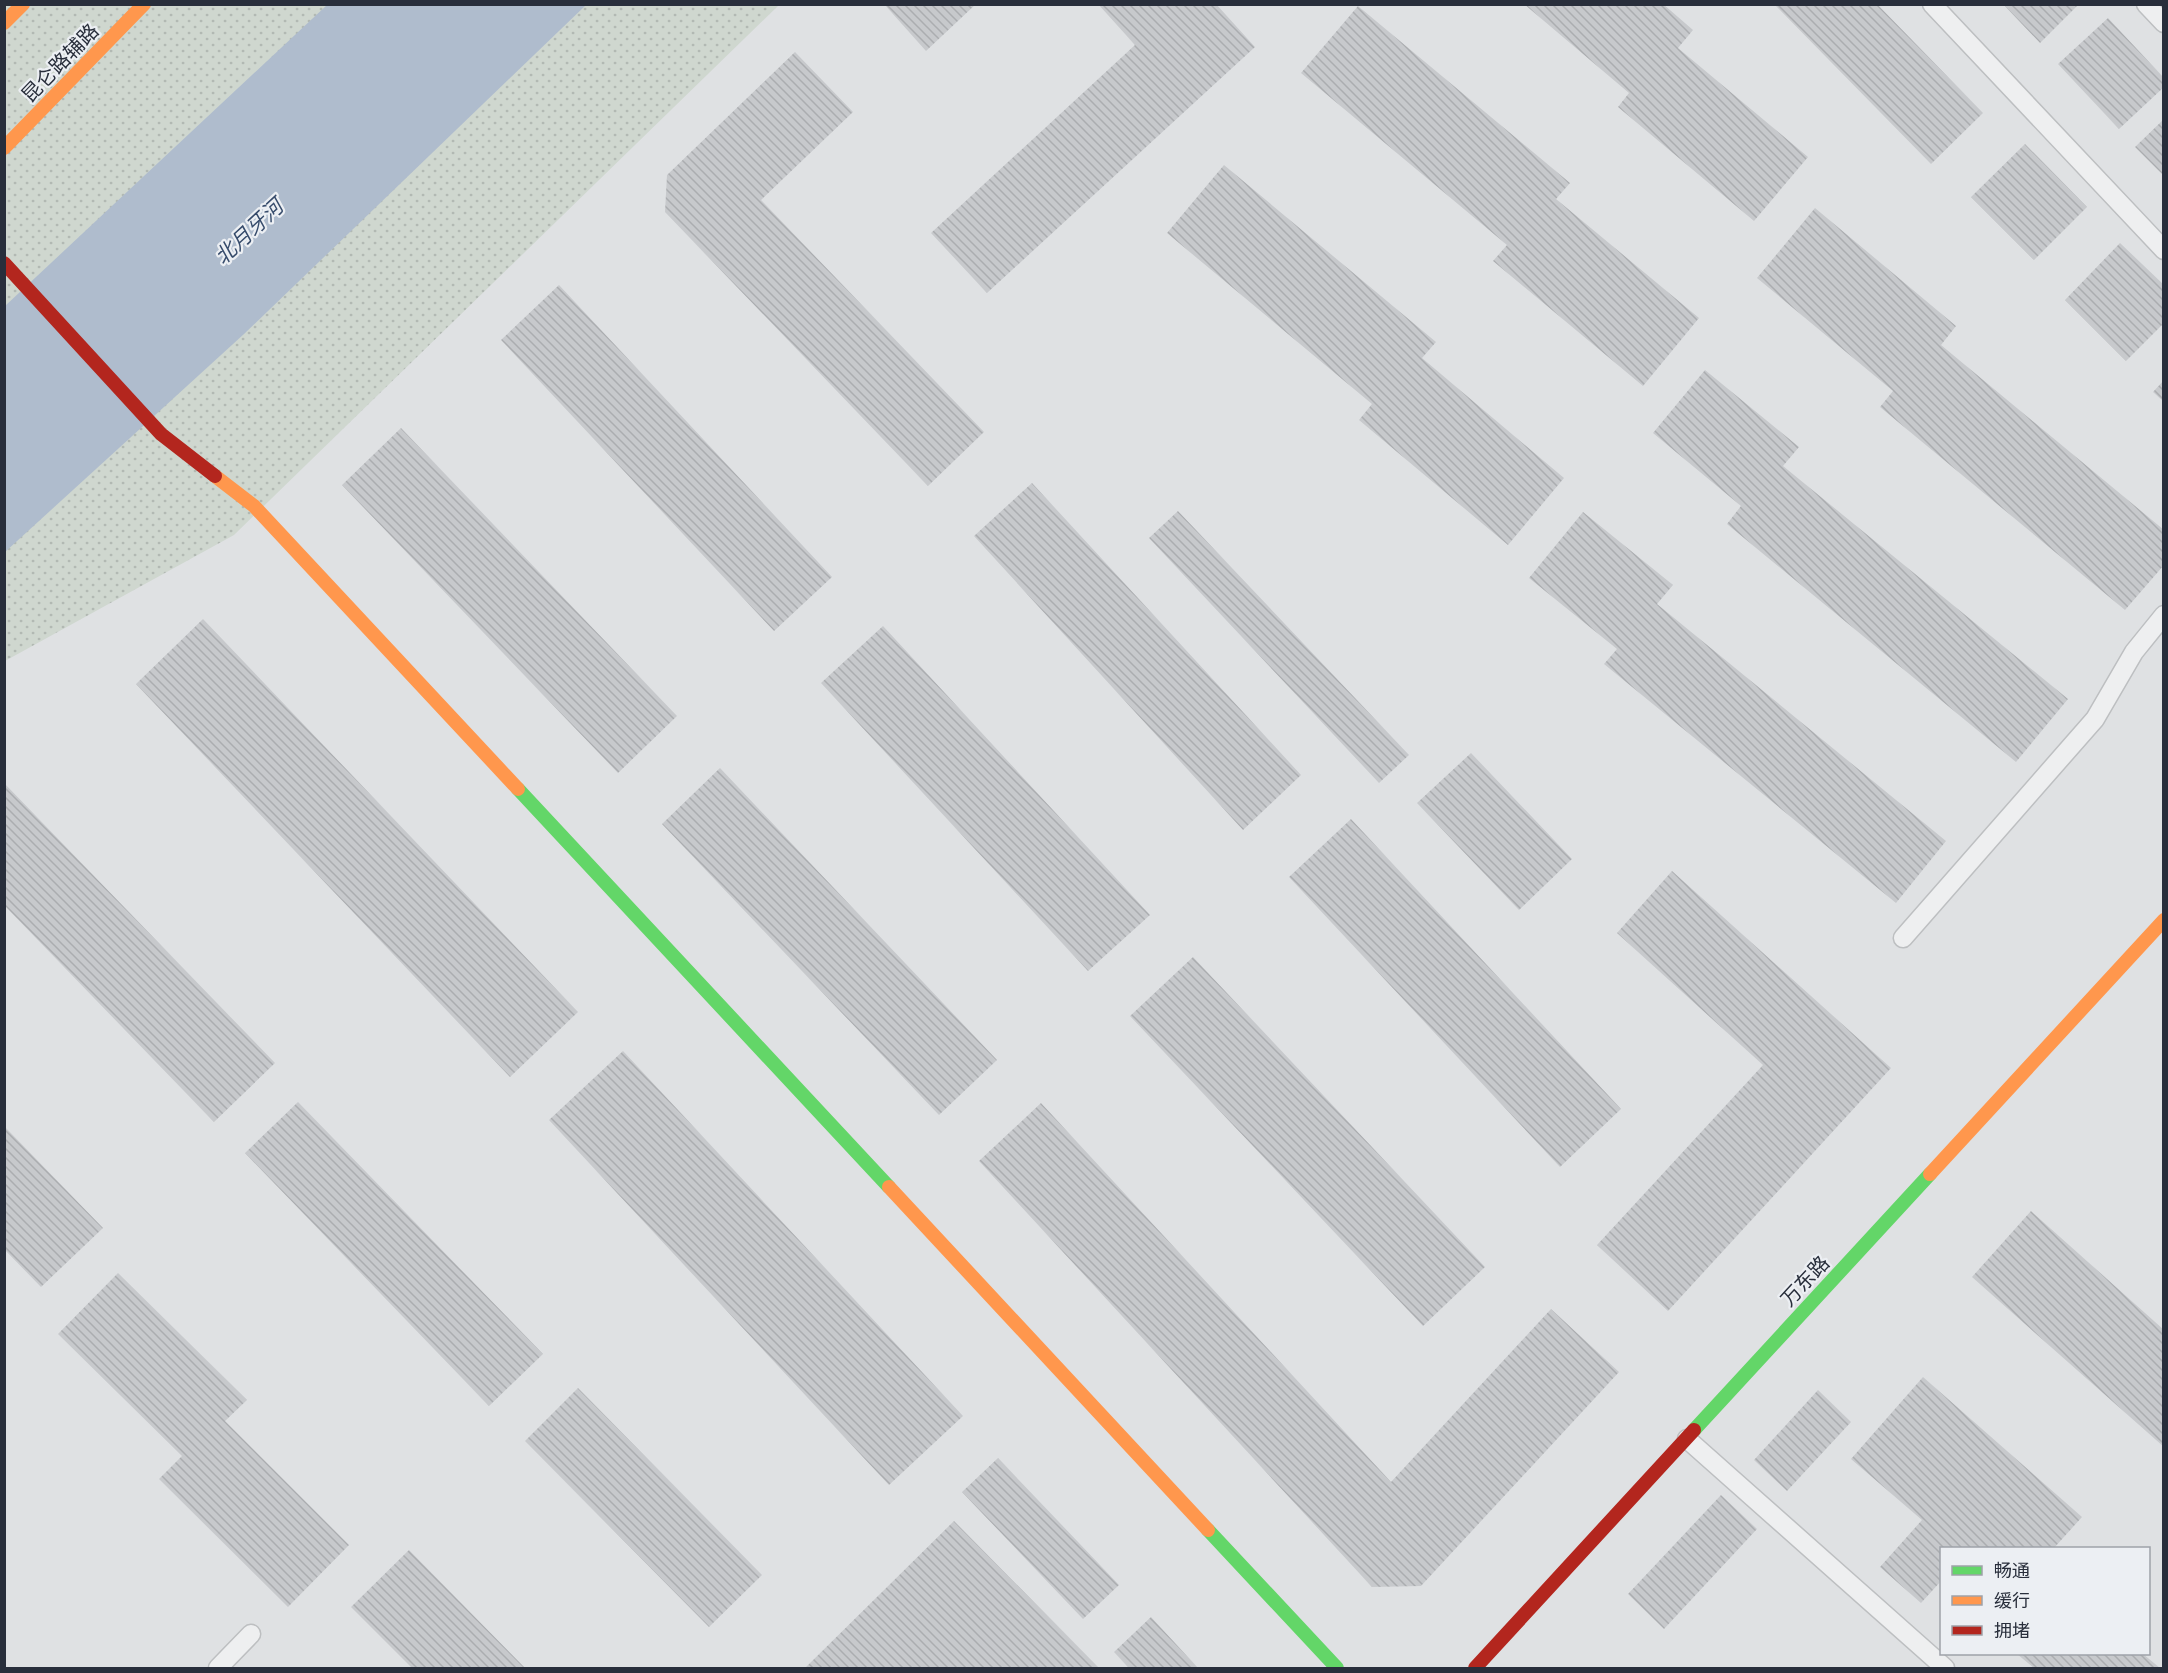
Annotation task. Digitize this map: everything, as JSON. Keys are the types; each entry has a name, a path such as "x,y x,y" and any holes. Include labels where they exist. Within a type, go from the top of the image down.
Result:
{"main road":[{"path":"4,23 23,4"},
{"name":"昆仑路辅路","path":"4,148 144,4"},
{"path":"5,263 161,434 255,506 1337,1668"},
{"name":"万东路","path":"1475,1668 2163,920"}],"lane":[{"path":"1932,4 2163,250"},
{"path":"2146,4 2163,23"},
{"path":"1903,938 2095,719 2134,652 2163,615"},
{"path":"1687,1439 1945,1668"},
{"path":"218,1668 251,1634"}],"shaded area":[{"path":"5,5 779,5 234,535 5,661"}],"water":[{"name":"北月牙河","path":"327,5 586,5 244,334 5,552 5,306"}],"building":[{"path":"884,4 976,4 926,51"},
{"path":"1098,4 1216,4 1255,47 987,293 931,233 1135,45"},
{"path":"1524,4 1663,4 1693,30 1678,48 1808,157 1754,221 1618,107 1629,93"},
{"path":"1774,4 1877,4 1983,113 1931,164"},
{"path":"2003,4 2079,4 2040,43"},
{"path":"1358,6 1570,183 1556,199 1699,318 1643,386 1493,261 1507,245 1301,73"},
{"path":"2108,18 2164,78 2164,87 2119,129 2058,64"},
{"path":"795,52 853,112 761,200 984,432 928,486 665,212 667,175"},
{"path":"2164,119 2164,176 2135,147"},
{"path":"2025,144 2087,207 2034,260 1971,197"},
{"path":"1224,165 1436,342 1422,358 1564,478 1508,545 1359,420 1372,404 1167,233"},
{"path":"1815,208 1956,326 1941,345 2164,530 2164,565 2125,610 1880,407 1893,391 1757,278"},
{"path":"2120,243 2164,285 2164,323 2126,361 2065,300"},
{"path":"559,285 832,577 774,631 501,340"},
{"path":"1705,370 1799,447 1783,466 2068,699 2016,762 1727,524 1741,506 1653,433"},
{"path":"2164,380 2164,402 2153,392"},
{"path":"401,428 677,716 618,773 342,485"},
{"path":"1032,483 1301,775 1243,830 974,536"},
{"path":"1178,511 1409,755 1379,783 1149,538"},
{"path":"1583,512 1673,585 1657,604 1946,841 1896,903 1604,664 1617,649 1529,578"},
{"path":"203,619 578,1012 510,1077 136,684"},
{"path":"883,626 1150,915 1088,971 821,683"},
{"path":"1471,753 1572,859 1519,910 1417,803"},
{"path":"720,768 997,1060 939,1115 662,824"},
{"path":"4,783 275,1063 214,1122 4,905"},
{"path":"1351,819 1621,1109 1560,1167 1289,877"},
{"path":"1672,871 1891,1068 1668,1311 1597,1245 1763,1065 1617,933"},
{"path":"1193,957 1485,1267 1423,1326 1130,1016"},
{"path":"623,1051 963,1416 889,1485 549,1120"},
{"path":"298,1102 543,1354 489,1406 245,1153"},
{"path":"1041,1103 1391,1482 1551,1309 1619,1372 1421,1586 1372,1587 979,1161"},
{"path":"4,1126 103,1228 41,1287 4,1249"},
{"path":"2031,1211 2164,1330 2164,1447 1972,1277"},
{"path":"118,1273 247,1400 225,1421 349,1545 288,1607 159,1479 182,1456 58,1334"},
{"path":"1923,1377 2082,1517 2055,1547 1940,1547 1940,1582 1921,1603 1880,1567 1922,1520 1851,1459"},
{"path":"578,1388 762,1575 709,1627 525,1441"},
{"path":"1818,1390 1851,1422 1787,1491 1754,1460"},
{"path":"998,1458 1119,1585 1083,1619 962,1492"},
{"path":"1721,1495 1757,1529 1664,1629 1628,1594"},
{"path":"954,1521 1099,1668 805,1668"},
{"path":"409,1550 525,1668 412,1668 351,1607"},
{"path":"1151,1617 1198,1668 1129,1668 1114,1652"},
{"path":"2018,1655 2144,1655 2160,1668 2034,1668"}],"traffic: fast":[{"path":"518,789 889,1187"},
{"path":"1694,1430 1930,1174"},
{"path":"1208,1530 1337,1668"}],"traffic: slow":[{"path":"4,23 23,4"},
{"path":"4,148 144,4"},
{"path":"215,476 254,506 518,789"},
{"path":"1930,1174 2164,920"},
{"path":"889,1187 1208,1530"}],"traffic: jam":[{"path":"4,263 161,434 215,476"},
{"path":"1475,1668 1694,1430"}]}
